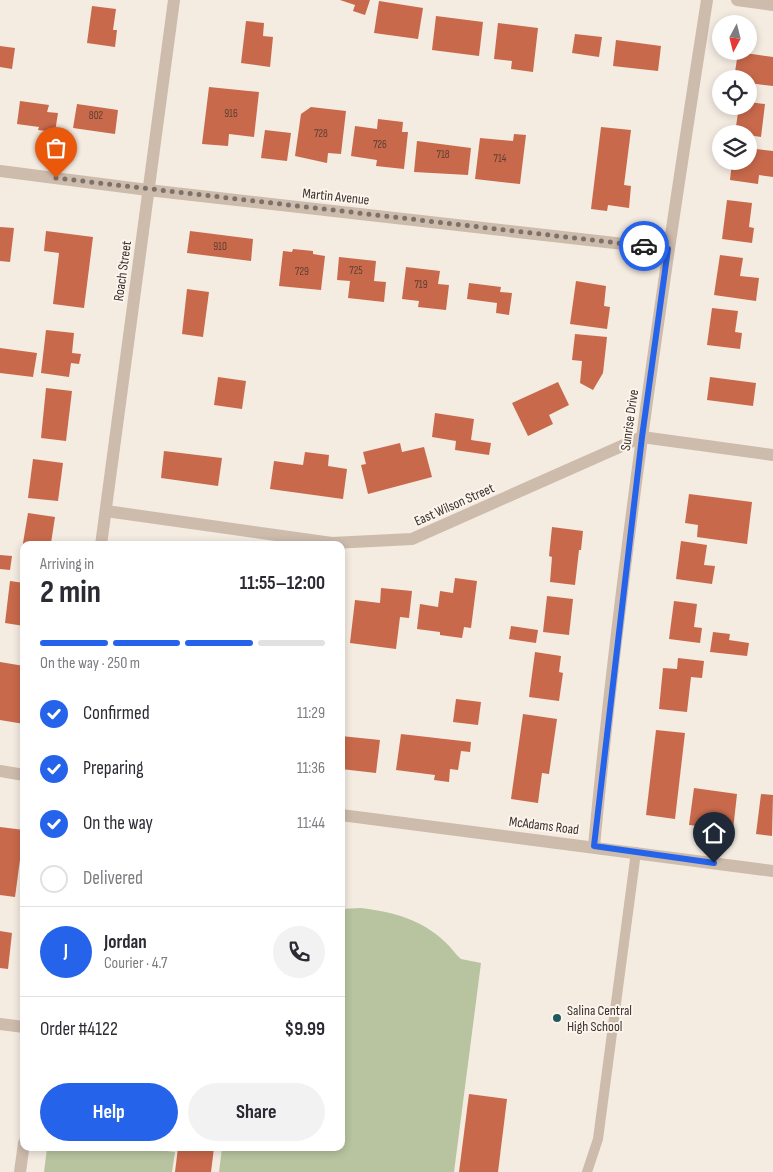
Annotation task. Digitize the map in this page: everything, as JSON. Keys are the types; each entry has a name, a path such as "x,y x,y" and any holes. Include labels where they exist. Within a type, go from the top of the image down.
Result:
{"street":[{"name":"Roach Street","path":"102,541 174,0"},
{"name":"Sunrise Drive","path":"594,846 642,437 668,249 707,0"},
{"path":"737,0 773,5"},
{"name":"Martin Avenue","path":"0,171 148,190 668,249"},
{"path":"642,437 773,455"},
{"name":"East Wilson Street","path":"345,542 412,539 642,437"},
{"name":"East Wilson Street","path":"106,511 318,541"},
{"path":"0,771 20,774"},
{"name":"McAdams Road","path":"345,815 773,870"},
{"path":"0,1024 20,1026"},
{"path":"20,1172 23,1151"}],"lane":[{"path":"587,1172 598,1139 636,852"}],"green space":[{"path":"361,908 395,914 406,918 436,934 461,959 481,963 454,1172 219,1172 222,1151 345,1151 345,909"},
{"path":"47,1151 175,1152 172,1172 44,1172"}],"building":[{"path":"340,0 370,0 365,15 353,11 355,5"},
{"path":"379,1 423,8 418,39 374,33"},
{"path":"92,6 116,9 113,30 117,30 115,47 87,43"},
{"path":"436,16 483,22 479,56 432,50"},
{"path":"246,21 264,23 263,36 273,37 270,67 241,63"},
{"path":"498,23 538,28 533,72 511,69 512,61 494,59"},
{"path":"575,34 602,37 599,57 572,53"},
{"path":"616,40 661,46 658,71 613,66"},
{"path":"0,46 15,48 12,69 0,67"},
{"path":"758,55 773,57 773,86 757,84 757,70 735,70 737,60 758,60"},
{"path":"209,87 259,92 254,137 229,134 228,146 202,144"},
{"path":"20,101 49,105 47,112 58,113 55,132 38,130 39,127 17,124"},
{"path":"757,103 765,104 761,137 757,136 757,125 736,125 738,115 757,115"},
{"path":"77,104 118,110 115,134 73,128"},
{"path":"311,107 346,111 341,154 328,153 327,163 295,156 301,114"},
{"path":"378,119 403,122 402,132 408,132 404,169 376,166 377,160 351,156 355,126 377,129"},
{"path":"601,127 631,130 624,185 631,186 629,208 608,205 607,211 591,209"},
{"path":"265,130 291,133 287,161 261,158"},
{"path":"514,134 526,135 520,184 475,179 480,138 513,141"},
{"path":"417,141 471,148 468,175 414,172"},
{"path":"757,149 773,151 773,177 759,175 758,184 730,180 731,170 757,170"},
{"path":"727,200 752,203 749,227 754,228 752,243 722,239"},
{"path":"0,227 14,228 10,262 0,261"},
{"path":"46,231 93,237 84,308 53,304 59,253 44,251"},
{"path":"190,231 253,239 251,261 187,253"},
{"path":"293,249 313,251 313,254 325,256 321,290 279,286 283,251 292,252"},
{"path":"720,255 743,258 740,276 759,278 756,301 714,295"},
{"path":"339,257 376,261 374,281 386,282 384,302 348,298 350,281 337,280"},
{"path":"406,267 440,271 438,284 449,285 446,310 418,307 419,301 402,299"},
{"path":"576,281 606,286 604,306 610,307 607,329 570,324"},
{"path":"469,283 501,287 500,292 512,293 509,315 496,313 497,303 467,299"},
{"path":"187,289 209,292 203,337 182,334"},
{"path":"712,308 738,311 735,332 742,333 740,349 707,345"},
{"path":"46,330 74,333 72,353 81,354 79,364 71,363 69,377 41,373"},
{"path":"575,334 607,337 603,373 593,390 580,383 582,361 572,360"},
{"path":"0,348 37,353 33,377 0,373"},
{"path":"218,377 246,381 242,409 214,405"},
{"path":"710,377 756,383 753,406 707,400"},
{"path":"558,382 569,405 549,415 553,424 528,436 512,403"},
{"path":"46,388 72,391 66,441 41,438"},
{"path":"435,413 474,419 471,440 491,443 489,455 455,450 456,441 432,437"},
{"path":"400,443 402,452 424,447 432,477 368,494 361,465 366,464 363,452"},
{"path":"164,451 222,458 218,486 161,478"},
{"path":"305,452 329,455 328,466 347,469 343,499 270,489 274,461 303,465"},
{"path":"33,459 63,463 58,501 28,498"},
{"path":"689,494 752,502 747,544 697,537 698,525 685,523"},
{"path":"28,513 55,517 51,541 23,541"},
{"path":"552,527 583,531 575,585 550,582 552,557 549,556"},
{"path":"681,541 707,545 704,565 715,566 712,584 676,579"},
{"path":"0,555 12,556 10,570 0,569"},
{"path":"455,578 477,581 471,628 464,627 462,638 440,635 440,632 417,629 420,604 438,607 440,591 453,593"},
{"path":"10,581 20,582 20,625 5,623"},
{"path":"381,588 412,591 409,618 400,617 396,649 350,643 355,600 380,603"},
{"path":"547,596 573,599 569,635 543,632"},
{"path":"674,601 697,604 694,627 702,628 700,643 669,639"},
{"path":"511,626 538,630 536,643 509,639"},
{"path":"713,632 730,634 729,640 749,643 747,656 710,652"},
{"path":"535,652 561,656 559,672 563,673 559,701 529,697"},
{"path":"678,658 704,661 702,678 691,677 687,712 659,709 663,668 677,669"},
{"path":"0,662 20,665 20,723 0,720"},
{"path":"456,699 481,702 478,725 453,722"},
{"path":"523,714 557,719 549,774 542,773 538,803 511,799"},
{"path":"656,730 685,733 675,819 646,815"},
{"path":"401,734 471,742 470,752 461,751 458,770 450,769 449,782 434,780 435,775 396,770"},
{"path":"345,736 380,740 376,773 345,769"},
{"path":"694,788 737,794 733,830 689,825"},
{"path":"761,794 773,795 772,836 756,834"},
{"path":"0,827 20,830 20,860 15,897 0,895"},
{"path":"0,931 12,933 8,969 0,968"},
{"path":"469,1094 507,1099 498,1172 459,1172"},
{"path":"178,1151 214,1151 211,1172 175,1172"}],"way so far":[{"path":"56,178 167,193 644,246"}],"place":[{"name":"Salina Central High School","path":"557,1018"}],"route":[{"path":"644,246 668,249 642,437 594,846 714,863"}]}
